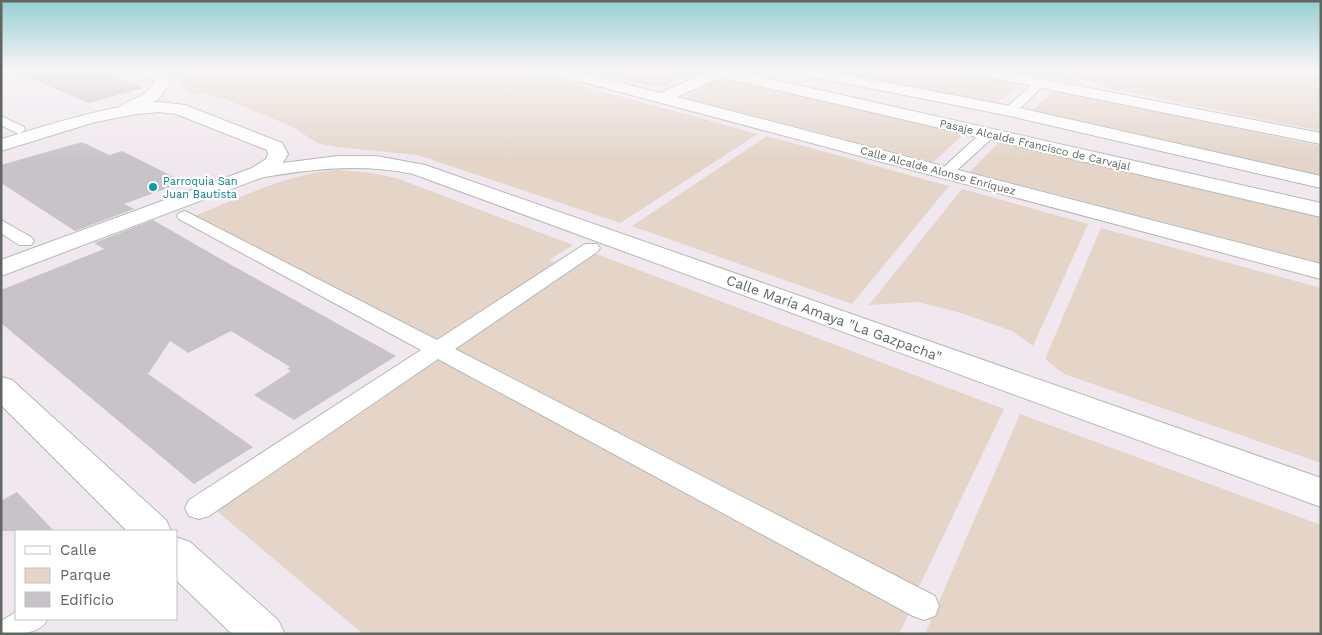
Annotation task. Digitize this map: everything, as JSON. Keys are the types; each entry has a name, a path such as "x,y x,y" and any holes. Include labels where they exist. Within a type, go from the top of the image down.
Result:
{"street":[{"path":"126,110 145,100"},
{"path":"171,100 179,109"},
{"name":"Calle Alcalde Alonso Enríquez","path":"668,100 1321,272"},
{"name":"Pasaje Alcalde Francisco de Carvajal","path":"845,100 1321,210"},
{"name":"Pasaje Alcalde Francisco de Carvajal","path":"952,100 1010,111 1321,182"},
{"path":"1012,109 1022,100"},
{"path":"1122,100 1321,139"},
{"path":"1,145 126,110 166,106 179,109"},
{"name":"Calle María Amaya \"La Gazpacha\"","path":"179,109 275,147 343,159 395,164 418,169 1321,493"},
{"path":"1,120 19,130"},
{"path":"950,168 984,137"},
{"path":"1,269 259,172 274,162 278,154 275,147"},
{"name":"Calle María Amaya \"La Gazpacha\"","path":"259,172 343,159"},
{"path":"185,216 924,606"},
{"path":"1,225 25,241"},
{"path":"199,508 591,248"},
{"path":"1,387 151,530"},
{"path":"178,556 263,634"},
{"path":"9,634 30,620"}],"green space":[{"path":"228,100 632,100 758,134 620,223 418,155 337,147 317,143 293,127"},
{"path":"692,100 822,100 965,133 933,162"},
{"path":"973,100 1001,100 996,104"},
{"path":"1044,100 1100,100 1321,146 1321,178 1031,112"},
{"path":"1165,100 1321,100 1321,131"},
{"path":"767,136 949,186 852,304 632,226"},
{"path":"1000,141 1321,216 1321,263 970,172"},
{"path":"338,170 372,173 396,178 573,245 549,260 561,265 439,343 194,216 283,181 319,172"},
{"path":"962,189 1088,224 1033,346 1012,331 961,313 918,302 869,305"},
{"path":"1101,228 1321,288 1321,463 1064,374 1045,359"},
{"path":"594,253 1004,409 916,593 457,353 453,347"},
{"path":"437,357 911,609 899,634 363,634 212,507"},
{"path":"1020,414 1321,525 1321,634 925,634"}],"building":[{"path":"80,100 101,100 88,103"},
{"name":"Parroquia San Juan Bautista","path":"82,142 109,155 122,151 184,182 124,204 134,209 75,231 1,183 1,165"},
{"path":"153,220 396,356 294,420 254,395 291,371 287,369 290,367 231,331 188,353 170,341 148,374 253,447 194,484 1,323 1,290 104,249 94,243"},
{"path":"17,492 53,530 1,531 1,501"}],"place":[{"name":"Parroquia San Juan Bautista","path":"153,187"}]}
